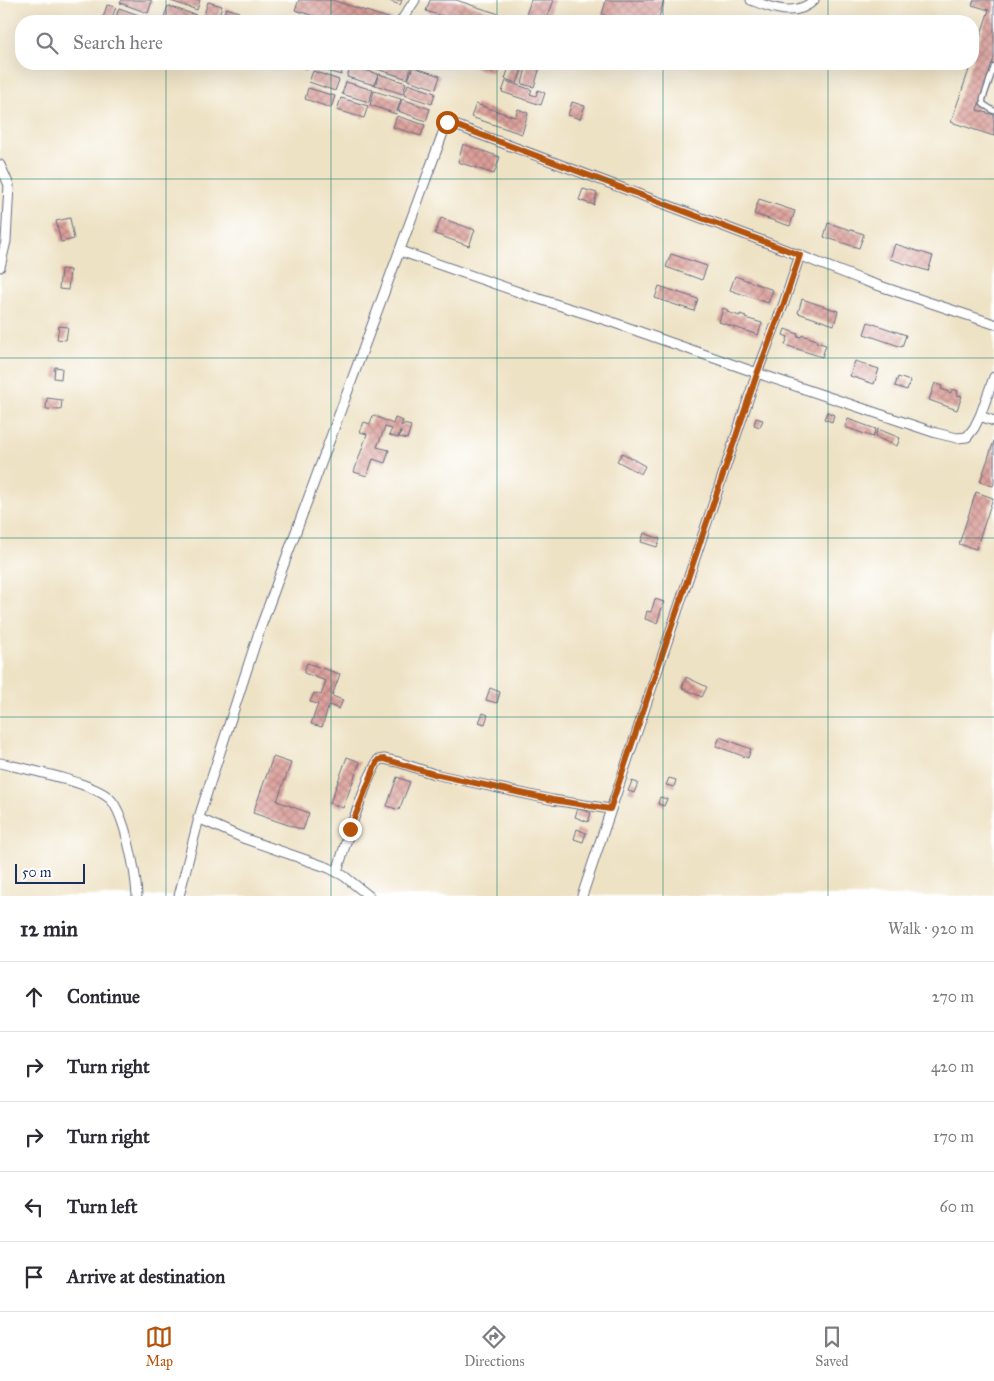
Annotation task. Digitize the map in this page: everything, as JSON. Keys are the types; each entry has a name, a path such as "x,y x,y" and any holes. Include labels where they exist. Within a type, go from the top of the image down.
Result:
{"street":[{"path":"405,15 415,0"},
{"path":"750,0 788,11 807,7 814,0"},
{"path":"179,896 198,818 260,629 447,122 866,281 994,324"},
{"path":"0,165 8,185 6,241 0,267"},
{"path":"400,251 606,320 757,374 936,433 957,438 967,437 974,428 994,377"},
{"path":"582,896 757,374 800,255"},
{"path":"980,416 994,421"},
{"path":"337,872 350,829 369,778 378,760 384,759 398,762 434,774 553,800 610,809"},
{"path":"0,763 90,788 101,792 110,799 117,808 122,823 137,896"},
{"path":"198,818 243,838 337,872 369,896"}],"lane":[{"path":"994,67 983,104 994,110"}],"building":[{"path":"122,0 152,1 148,13 120,3"},
{"path":"168,0 200,0 197,10"},
{"path":"299,0 332,0 378,15 311,15 295,10"},
{"path":"387,0 402,0 400,5"},
{"path":"430,0 456,0 502,15 438,15 426,11"},
{"path":"531,0 554,0 548,15 526,15"},
{"path":"606,0 664,0 660,15 602,15"},
{"path":"974,0 994,0 994,58 977,110 994,115 994,136 951,122 969,70 979,70 979,40 989,10 972,5"},
{"path":"208,2 222,6 219,15 204,15"},
{"path":"107,5 116,7 113,15 104,15"},
{"path":"168,6 196,15 165,15"},
{"path":"119,8 139,15 117,15"},
{"path":"226,8 239,12 238,15 224,15"},
{"path":"324,70 342,70 341,75"},
{"path":"350,70 364,70 378,74 374,85 347,77"},
{"path":"380,70 410,70 408,79"},
{"path":"412,70 422,70 440,76 436,89 408,80"},
{"path":"482,70 493,70 492,73"},
{"path":"508,70 522,70 517,83 505,79"},
{"path":"526,70 539,70 534,87 522,84"},
{"path":"313,71 339,80 335,91 309,82"},
{"path":"379,74 406,83 403,94 375,85"},
{"path":"506,81 532,90 530,94 536,96 538,90 545,93 541,105 502,92"},
{"path":"346,82 373,90 369,102 342,94"},
{"path":"408,84 435,93 432,104 404,95"},
{"path":"308,88 335,96 331,108 305,99"},
{"path":"374,91 401,99 396,114 370,105"},
{"path":"341,98 368,106 364,118 337,110"},
{"path":"402,99 430,109 426,121 398,111"},
{"path":"572,102 585,106 580,119 568,115"},
{"path":"476,104 515,117 518,109 528,113 522,134 471,117"},
{"path":"397,116 425,125 421,136 393,127"},
{"path":"463,144 500,157 494,174 458,162"},
{"path":"583,189 597,193 594,205 579,200"},
{"path":"759,199 795,211 790,226 754,214"},
{"path":"70,218 74,239 61,242 56,221"},
{"path":"441,218 475,230 469,246 435,234"},
{"path":"828,223 864,234 859,248 824,237"},
{"path":"895,244 933,256 928,271 890,259"},
{"path":"671,254 707,266 702,280 666,267"},
{"path":"61,269 70,270 68,290 59,289"},
{"path":"735,276 773,290 768,303 730,290"},
{"path":"659,286 698,299 694,311 655,298"},
{"path":"802,299 838,311 834,325 798,313"},
{"path":"723,308 728,310 727,312 740,316 740,314 746,316 745,318 762,323 758,335 719,322"},
{"path":"868,322 906,335 902,347 864,334"},
{"path":"59,326 68,327 66,340 57,339"},
{"path":"785,329 798,334 797,336 801,337 802,335 826,345 822,357 785,345 788,337 783,335"},
{"path":"855,361 879,369 874,384 850,376"},
{"path":"55,367 62,368 61,379 54,378"},
{"path":"898,377 910,381 907,390 895,386"},
{"path":"935,383 942,386 941,389 951,393 952,389 958,391 957,395 962,396 957,410 929,400"},
{"path":"47,398 62,400 61,410 46,409"},
{"path":"827,412 834,415 832,422 824,419"},
{"path":"373,415 393,424 395,418 403,421 401,426 404,424 411,426 407,439 399,437 400,431 398,438 389,435 392,429 385,427 377,447 389,450 385,463 373,459 367,476 354,472 367,434 360,432 364,422 370,424"},
{"path":"756,418 763,420 760,427 754,425"},
{"path":"848,419 876,429 873,437 845,427"},
{"path":"878,429 900,438 897,446 875,437"},
{"path":"994,441 994,483 993,486 980,482"},
{"path":"622,453 645,466 641,474 617,461"},
{"path":"976,492 993,498 976,549 959,544"},
{"path":"644,533 660,539 657,547 641,542"},
{"path":"655,599 664,602 657,623 645,619 647,611 651,612"},
{"path":"307,663 340,674 332,696 343,700 339,709 329,705 322,727 311,724 318,704 310,702 314,693 321,695 326,681 304,673"},
{"path":"686,677 707,687 702,697 682,688"},
{"path":"490,688 500,692 497,703 486,700"},
{"path":"483,713 488,715 485,724 479,722"},
{"path":"720,737 751,749 748,758 716,746"},
{"path":"273,757 291,763 277,801 309,813 303,830 253,813"},
{"path":"347,757 360,762 343,808 330,803"},
{"path":"397,777 410,782 399,810 387,806"},
{"path":"669,778 676,780 674,787 666,785"},
{"path":"632,781 638,783 634,793 628,791"},
{"path":"660,797 667,799 664,806 658,804"},
{"path":"578,808 591,813 588,822 575,817"},
{"path":"577,829 586,833 583,842 574,839"}],"route":[{"path":"350,829 369,778 378,760 384,759 434,774 553,800 610,809 757,374 800,255 447,122"}]}
